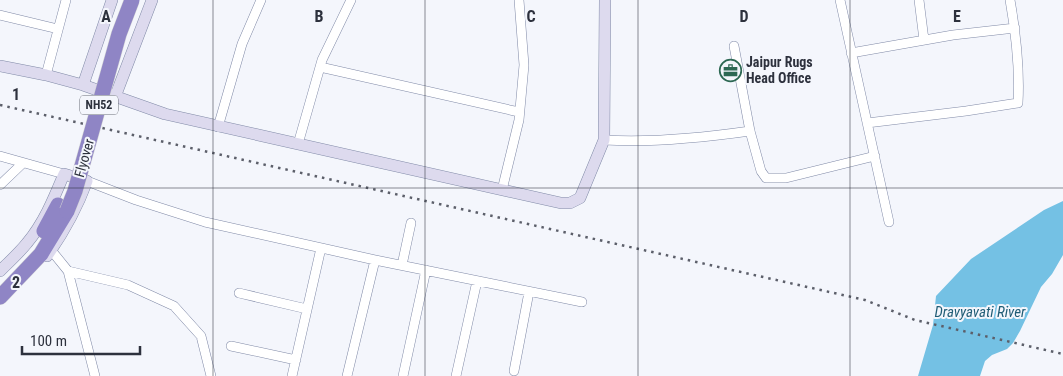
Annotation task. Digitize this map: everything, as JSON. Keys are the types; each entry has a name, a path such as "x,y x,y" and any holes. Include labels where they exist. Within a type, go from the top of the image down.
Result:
{"highway":[{"name":"Flyover","path":"0,284 33,248 66,188 109,32 121,0"},
{"name":"Flyover","path":"0,297 41,254 67,210 75,190 119,34 132,0"}],"street":[{"path":"46,75 66,0"},
{"path":"84,85 112,0"},
{"path":"115,97 152,0"},
{"path":"218,127 242,44 261,0"},
{"path":"298,144 320,67 351,0"},
{"path":"502,190 519,112 524,66 519,0"},
{"path":"0,66 84,85 165,114 218,127 561,203 570,203 580,198 604,140 604,0"},
{"path":"840,0 889,222"},
{"path":"919,0 924,40"},
{"path":"867,123 1018,103 1019,82 1015,28 1010,0"},
{"path":"0,14 58,29"},
{"path":"851,53 924,40 1015,28"},
{"path":"734,46 750,131 761,171 766,178 786,178 875,156"},
{"path":"320,67 519,112"},
{"path":"604,140 639,142 750,131"},
{"path":"0,156 88,181 136,200 205,222 375,260 582,302"},
{"path":"0,185 23,163"},
{"path":"0,271 31,238 39,226 54,200 64,174"},
{"path":"0,304 61,237 88,181"},
{"path":"54,200 76,209"},
{"path":"402,265 411,223"},
{"path":"292,376 321,248"},
{"path":"51,250 68,271 95,376"},
{"path":"347,376 375,260"},
{"path":"403,376 426,270"},
{"path":"68,271 128,285 174,306 202,336 211,376"},
{"path":"456,376 477,281"},
{"path":"514,371 529,292"},
{"path":"239,293 306,309"},
{"path":"231,346 296,360"}],"water":[{"name":"Dravyavati River","path":"1063,201 1063,255 1052,274 1041,287 1013,343 1007,349 992,355 985,361 980,376 918,376 933,325 936,296 971,259 1044,210"}],"railway":[{"path":"0,105 865,300 915,320 1063,354"}],"place":[{"name":"Jaipur Rugs Head Office","path":"730,70"}]}
